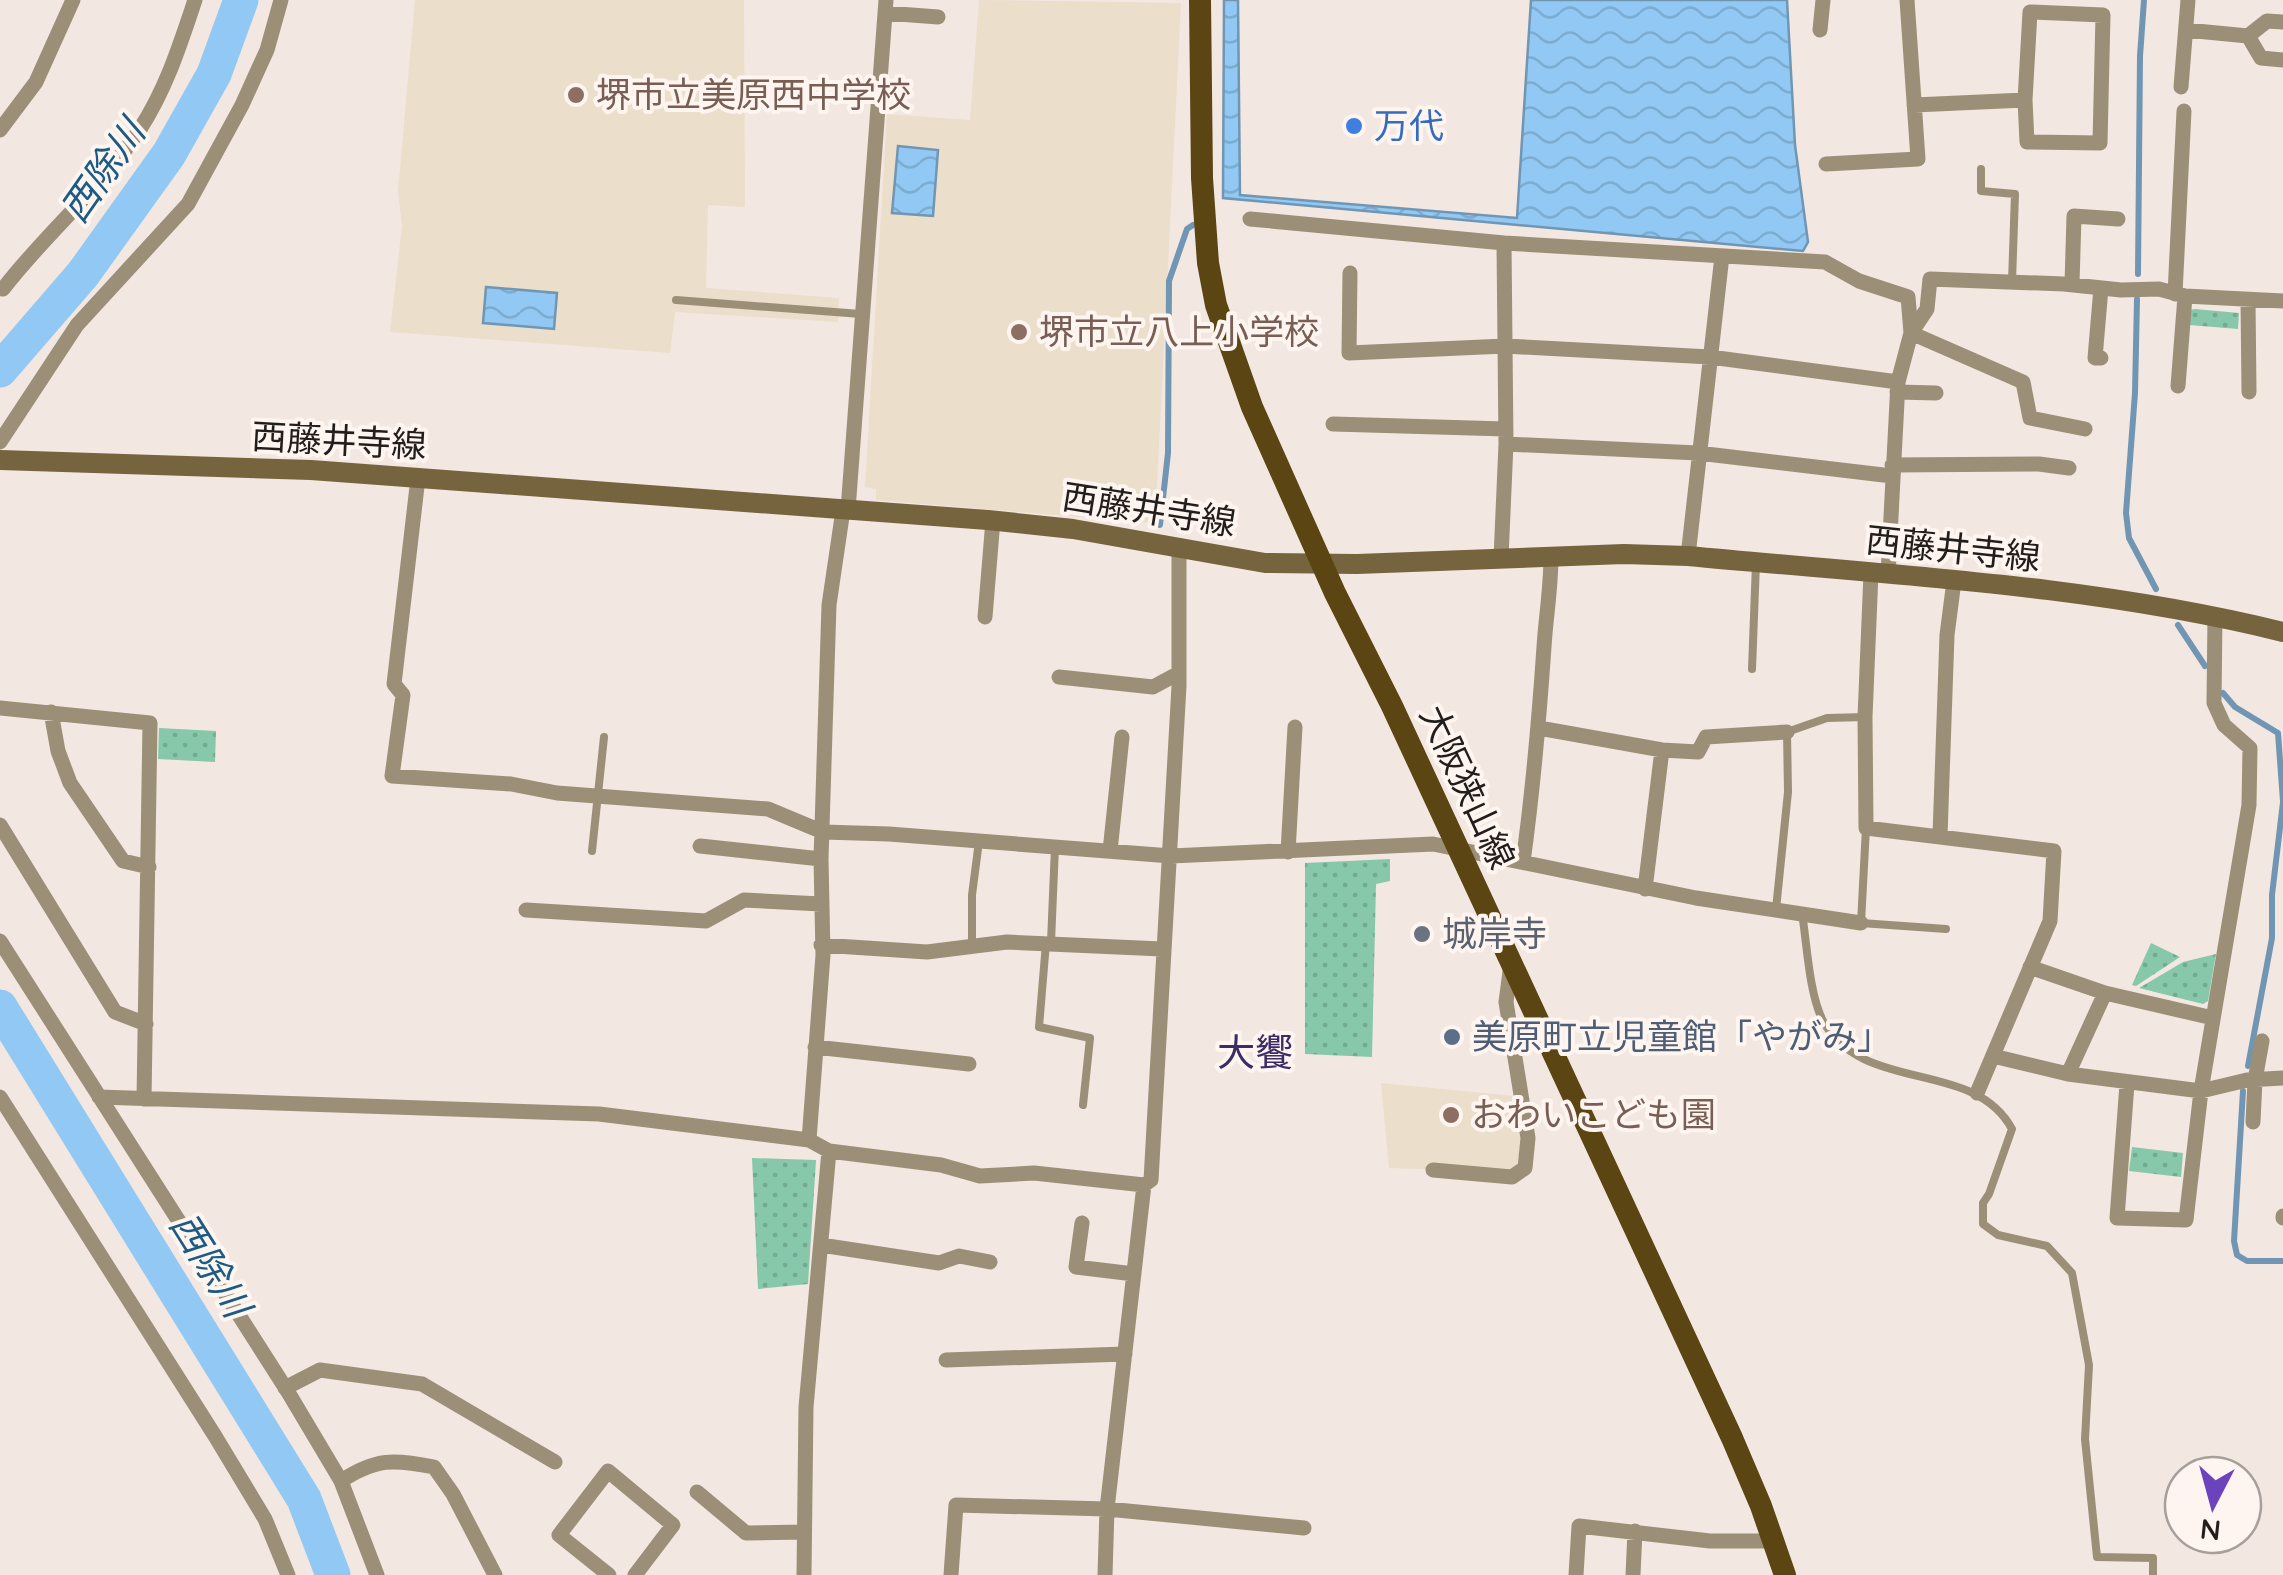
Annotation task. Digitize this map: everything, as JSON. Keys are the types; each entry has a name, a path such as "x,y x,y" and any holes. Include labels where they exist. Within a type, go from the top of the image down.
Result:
{"main road":[{"name":"大阪狭山線","path":"1200,0 1202,178 1208,263 1216,305 1252,407 1322,565 1732,1438 1785,1575"},
{"name":"西藤井寺線","path":"0,460 312,470 993,520 1072,529 1265,563 1688,556 2132,601 2283,632"}],"street":[{"path":"0,130 36,82 73,0"},
{"path":"3,289 30,254 106,174 140,129 166,84 195,0"},
{"path":"0,442 77,326 188,204 242,105 267,50 282,0"},
{"path":"1820,30 1823,0"},
{"path":"1826,164 1918,158 1907,0"},
{"path":"2181,87 2188,0"},
{"path":"808,1140 822,945 821,859 830,605 846,510 885,6 938,17"},
{"path":"2030,6 2103,14 2100,143 2027,142 2025,100 2030,6"},
{"path":"2186,30 2248,36 2267,21 2283,22"},
{"path":"2248,36 2261,58 2283,60"},
{"path":"1914,105 2025,100"},
{"path":"2178,386 2184,111"},
{"path":"2072,284 2074,216 2118,219"},
{"path":"1250,220 1504,243 1826,262 1859,282 1908,296 1911,333 1898,387 1866,717 1866,828 2054,852 2050,921 1978,1094"},
{"path":"1501,558 1506,436 1504,243"},
{"path":"1688,556 1722,256"},
{"path":"1350,273 1349,353 1505,346 1710,357 1936,393"},
{"path":"1911,333 1927,310 1930,279 2160,289 2180,295 2283,301"},
{"path":"2101,288 2095,358 2101,358"},
{"path":"2248,300 2249,392"},
{"path":"1911,333 2023,382 2030,418 2086,429"},
{"path":"1333,424 1892,470 2038,464 2069,468"},
{"path":"418,478 394,684 403,695 392,776 768,809 823,832 1171,856 1433,844 1645,889 1861,922"},
{"path":"985,617 993,520"},
{"path":"100,1098 599,1114 808,1140 829,1151 941,1165 980,1176 1034,1173 1144,1185 1151,1180 1162,949 1171,856 1179,674 1179,548"},
{"path":"1522,862 1552,594 1551,556"},
{"path":"1940,836 1947,634 1954,580"},
{"path":"2127,1084 2117,1218 2186,1220 2200,1091 2250,805 2250,748 2224,725 2214,704 2214,615"},
{"path":"1058,677 1153,687 1179,674"},
{"path":"0,708 150,723 144,1099"},
{"path":"51,712 58,751 70,783 123,861 149,867"},
{"path":"1288,852 1295,727"},
{"path":"1539,728 1662,750 1698,752 1706,736 1787,732"},
{"path":"1110,851 1122,737"},
{"path":"1645,889 1662,750"},
{"path":"0,825 115,1012 146,1024"},
{"path":"700,846 821,859"},
{"path":"526,910 706,921 744,900 821,904"},
{"path":"0,941 341,1482 377,1575"},
{"path":"822,945 927,952 1007,942 1162,949"},
{"path":"1433,1170 1512,1177 1525,1168 1528,1138 1506,1002 1511,964"},
{"path":"2030,967 2105,993 2214,1018"},
{"path":"2068,1074 2105,993"},
{"path":"2253,1122 2254,1080 2262,1041"},
{"path":"815,1047 969,1064"},
{"path":"1992,1056 2127,1084 2200,1091 2283,1078"},
{"path":"0,1097 226,1452 265,1519 288,1575"},
{"path":"804,1575 806,1408 829,1151"},
{"path":"1105,1575 1107,1510 1144,1185"},
{"path":"1082,1222 1076,1267 1134,1274"},
{"path":"820,1244 938,1263 959,1256 990,1262"},
{"path":"946,1360 1125,1354"},
{"path":"285,1388 320,1370 422,1384 555,1462"},
{"path":"341,1482 366,1466 398,1460 434,1467 494,1575"},
{"path":"610,1575 559,1535 608,1471 672,1525 635,1575"},
{"path":"697,1492 746,1532 804,1532"},
{"path":"950,1575 956,1505 1107,1510 1304,1528"},
{"path":"1576,1575 1579,1526 1710,1541 1774,1542"},
{"path":"1633,1575 1635,1531"}],"lane":[{"path":"1981,169 1981,191 2016,194 2012,282"},
{"path":"676,300 861,314"},
{"path":"1752,669 1756,562"},
{"path":"1776,910 1788,792 1787,732 1827,718 1866,717"},
{"path":"592,851 604,737"},
{"path":"1866,828 1861,922 1946,928"},
{"path":"972,947 972,895 979,841"},
{"path":"1055,847 1039,1027 1090,1038 1084,1105"},
{"path":"1802,913 1823,1020 1858,1059 1978,1094 2002,1112 2012,1129 1990,1194 1983,1203 1983,1224 1998,1235 2047,1246 2072,1274 2090,1365 2085,1438 2097,1556 2153,1558 2154,1575"}],"shaded area":[{"name":"堺市立美原西中学校","path":"415,0 744,0 745,207 708,205 706,288 839,298 838,322 675,312 670,353 390,332 402,226 398,191"},
{"name":"堺市立八上小学校","path":"979,0 1181,3 1152,523 876,500 876,489 865,487 887,114 970,120"},
{"name":"おわいこども園","path":"1381,1083 1514,1096 1521,1135 1518,1164 1511,1172 1389,1168"}],"green space":[{"path":"2189,310 2239,313 2238,329 2189,325"},
{"path":"159,728 216,731 215,762 158,759"},
{"path":"1390,859 1390,881 1376,884 1372,1057 1305,1054 1305,863"},
{"path":"2151,943 2180,957 2132,985"},
{"path":"2216,954 2208,1001 2203,1004 2139,988 2183,962"},
{"path":"2132,1147 2183,1153 2181,1177 2129,1171"},
{"path":"752,1158 816,1160 808,1284 758,1289"}],"water":[{"path":"1224,0 1238,0 1240,195 1517,218 1531,0 1787,0 1795,145 1808,242 1803,251 1223,198"},
{"path":"898,146 938,150 933,216 892,213"},
{"path":"486,287 557,293 554,329 483,323"}],"waterway":[{"name":"西除川","path":"0,370 83,274 169,154 214,74 241,0"},
{"path":"2138,274 2144,0"},
{"path":"1160,525 1168,453 1169,281 1187,229 1193,225"},
{"path":"2137,299 2126,513 2129,538 2156,589"},
{"path":"2178,625 2205,666"},
{"path":"2223,693 2235,707 2278,733 2283,801"},
{"path":"2248,1066 2272,938 2272,895 2283,802"},
{"name":"西除川","path":"0,1007 304,1499 333,1575"},
{"path":"2243,1091 2234,1241 2237,1255 2247,1261 2283,1261"}],"place":[{"name":"堺市立美原西中学校","path":"576,95"},
{"name":"万代","path":"1354,126"},
{"name":"堺市立八上小学校","path":"1019,332"},
{"name":"城岸寺","path":"1422,934"},
{"name":"美原町立児童館「やがみ」","path":"1452,1037"},
{"name":"おわいこども園","path":"1451,1115"}],"district":[{"name":"大饗","path":"1255,1053"}]}
